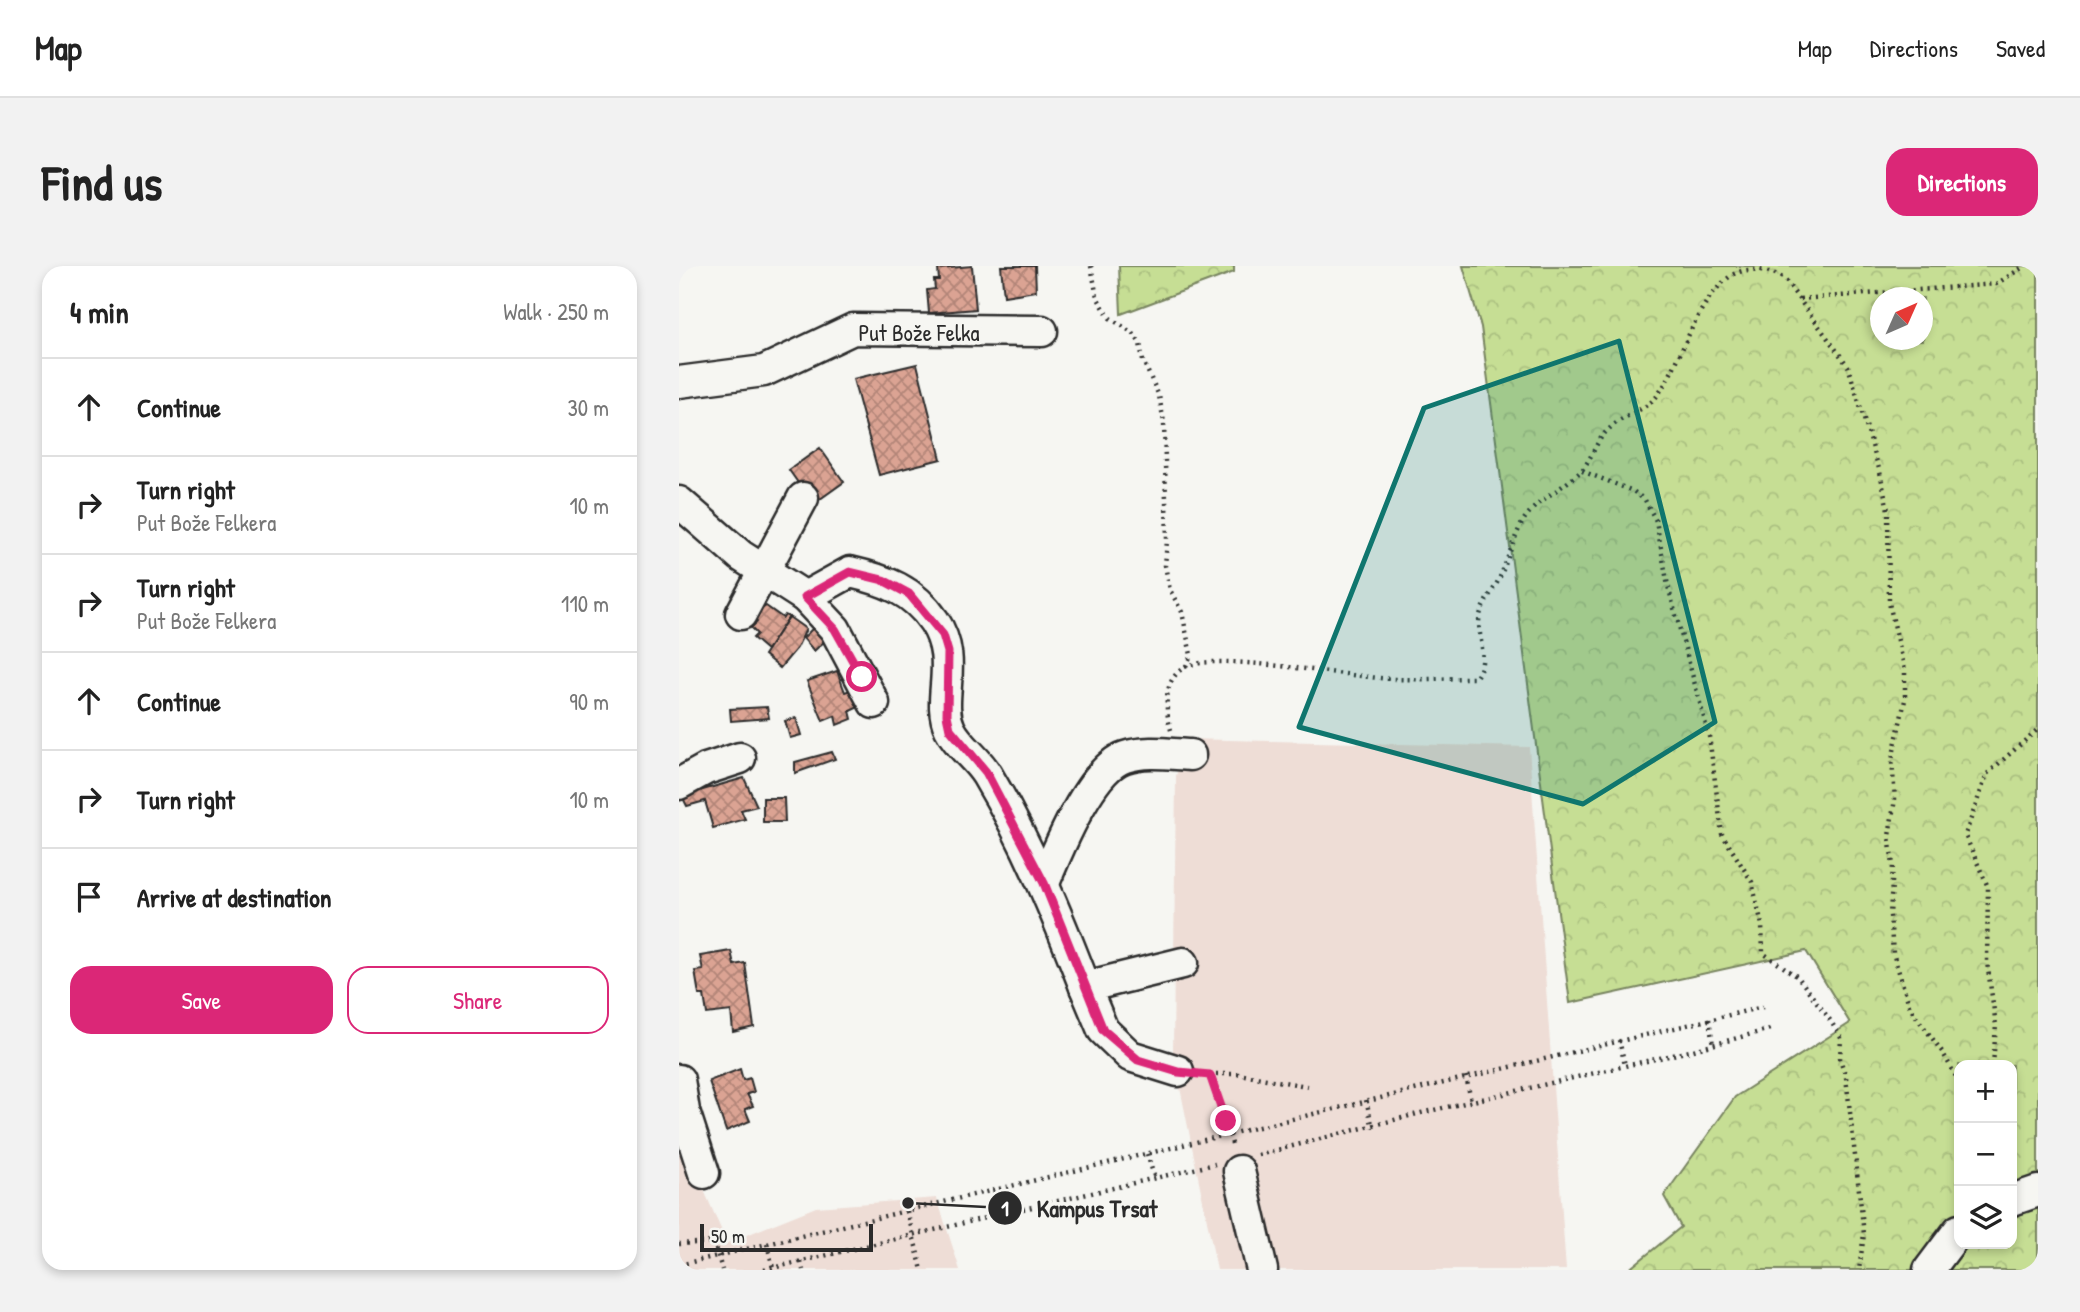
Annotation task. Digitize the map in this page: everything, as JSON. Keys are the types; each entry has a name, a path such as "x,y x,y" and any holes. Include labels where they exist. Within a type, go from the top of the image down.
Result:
{"street":[{"name":"Put Bože Felka","path":"679,382 764,371 853,329 1042,331"},
{"path":"741,614 803,498"},
{"path":"679,502 741,556 805,597 835,629 874,703"},
{"path":"805,597 850,572 883,580 909,594 932,618 943,635 948,652 947,715 950,729 986,772 1037,872 1103,1030 1130,1056 1178,1072"},
{"path":"1037,872 1096,781 1112,765 1124,757 1140,754 1185,755"},
{"path":"679,784 706,769 740,758"},
{"path":"1085,987 1183,963"},
{"path":"679,1080 684,1111 704,1173"},
{"path":"1235,1164 1262,1270"},
{"path":"2017,1198 2038,1191"},
{"path":"1929,1270 1954,1237"}],"path":[{"path":"1091,266 1097,297 1110,318 1133,333 1140,343 1143,361 1159,396 1164,422 1167,540 1165,566 1170,590 1182,612 1191,655 1198,664"},
{"path":"1799,299 1996,284 2025,266"},
{"path":"1185,667 1242,663 1395,679 1475,678 1479,673 1484,647 1479,622 1485,598 1498,582 1522,523 1536,507 1582,471 1598,440 1611,427 1655,398 1702,308 1720,285 1735,272 1761,267 1775,271 1848,366 1880,472 1888,510 1889,603 1905,670 1905,700 1892,760 1895,799 1889,836 1893,865 1890,915 1893,953 1910,1008 1954,1073"},
{"path":"1582,471 1633,491 1645,500 1656,521 1668,586 1709,736 1722,834 1752,882 1762,925 1763,953 1798,977 1841,1038 1840,1059 1846,1077 1864,1234 1859,1270"},
{"path":"1185,755 1166,713 1168,688 1191,655"},
{"path":"1993,1060 1996,1025 1987,962 1988,887 1965,835 1987,774 2038,729"},
{"path":"679,1265 1763,1007"},
{"path":"1709,1019 1713,1045"},
{"path":"764,1270 1155,1179 1235,1164 1471,1101 1713,1045 1770,1029"},
{"path":"1619,1040 1625,1065"},
{"path":"1178,1072 1238,1074 1312,1087"},
{"path":"1210,1075 1230,1134"},
{"path":"1466,1076 1471,1101"},
{"path":"1366,1100 1373,1128"},
{"path":"1147,1154 1155,1179"},
{"path":"907,1211 922,1270"},
{"path":"679,1244 714,1241 722,1270"},
{"path":"768,1244 773,1268"},
{"path":"801,1262 803,1270"}],"highlighted area":[{"path":"1619,341 1715,722 1583,804 1299,727 1424,408"}],"shaded area":[{"path":"1187,739 1529,747 1566,1270 1217,1270 1173,1053 1176,776"},
{"path":"679,1133 727,1243 816,1207 937,1198 960,1270 679,1270"}],"green space":[{"path":"1119,266 1234,266 1234,272 1121,314"},
{"path":"1463,266 2038,266 2038,1270 1628,1270 1681,1227 1664,1196 1735,1097 1850,1023 1806,951 1570,1003 1481,327"}],"building":[{"path":"972,266 976,309 929,313 927,290 935,289 934,280 939,280 938,269"},
{"path":"1001,266 1035,266 1036,291 1004,296"},
{"path":"917,364 941,459 879,475 853,379"},
{"path":"820,448 844,482 813,504 789,470"},
{"path":"766,606 783,618 785,615 789,617 767,650 753,638 757,634 751,628 757,622 751,617"},
{"path":"789,617 806,629 797,648 780,668 764,655"},
{"path":"815,626 827,639 814,651 803,638"},
{"path":"837,671 845,692 856,688 863,705 850,711 852,719 837,725 835,716 823,721 807,681"},
{"path":"767,707 769,718 731,721 730,709"},
{"path":"796,718 801,735 790,738 785,721"},
{"path":"832,752 835,759 795,773 795,762"},
{"path":"744,778 757,806 741,810 745,819 713,828 705,801 687,806 682,796"},
{"path":"763,798 784,798 785,822 763,822"},
{"path":"731,951 734,965 745,963 754,1027 733,1032 731,1011 707,1014 704,995 699,995 695,971 703,970 700,956"},
{"path":"740,1069 743,1080 750,1078 754,1092 747,1094 753,1106 745,1109 750,1121 726,1131 709,1081"}],"place":[{"name":"Kampus Trsat","path":"908,1203"}],"route":[{"path":"862,677 835,629 805,597 850,572 883,580 909,594 932,618 943,635 948,652 947,715 950,729 986,772 1044,883 1103,1030 1130,1056 1138,1060 1178,1072 1210,1075 1226,1121"}]}
